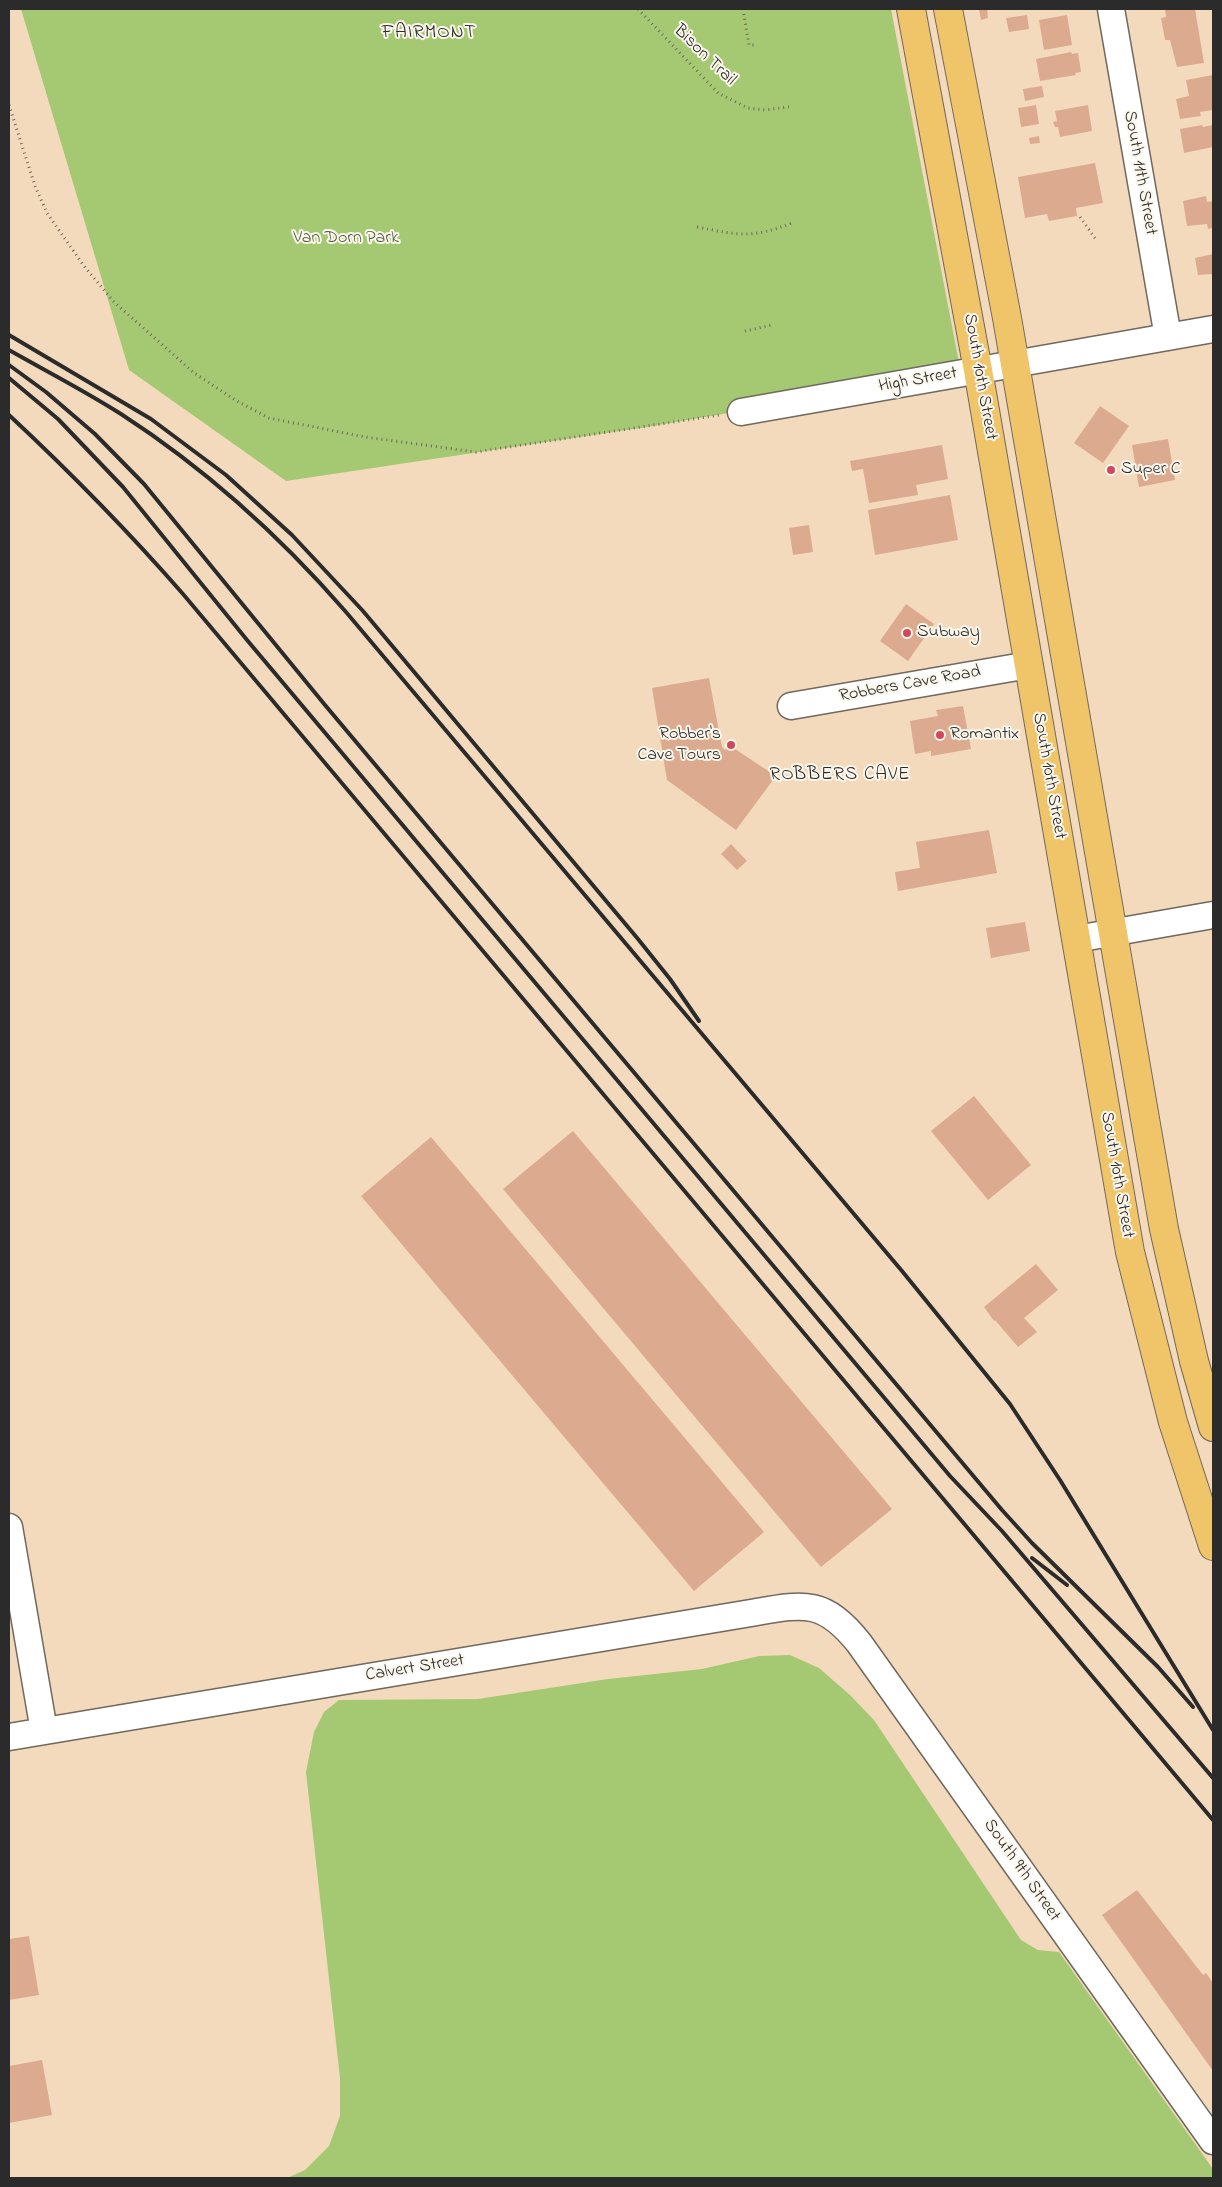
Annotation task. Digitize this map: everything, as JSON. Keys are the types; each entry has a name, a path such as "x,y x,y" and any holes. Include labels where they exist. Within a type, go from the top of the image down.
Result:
{"main road":[{"name":"South 10th Street","path":"911,9 978,370 1130,1252 1173,1422 1212,1540"},
{"path":"948,9 980,166 1168,1251 1194,1360 1213,1427"}],"street":[{"name":"South 11th Street","path":"1111,9 1168,336"},
{"name":"High Street","path":"740,412 1213,329"},
{"name":"Robbers Cave Road","path":"791,706 1029,665"},
{"path":"1076,939 1213,915"},
{"path":"9,1527 44,1731"},
{"name":"Calvert Street","path":"9,1737 784,1607 804,1606 821,1609"},
{"name":"South 9th Street","path":"821,1609 836,1618 859,1643 1213,2141"}],"path":[{"name":"Bison Trail","path":"638,9 718,93 748,108 765,110 789,107"},
{"path":"743,9 748,45 754,45"},
{"path":"9,105 30,171 47,213 84,266 114,302 193,372 235,400 269,418 365,437 476,452 740,412"},
{"path":"1080,217 1097,241"},
{"path":"697,227 738,235 760,234 792,223"},
{"path":"744,331 772,325"}],"green space":[{"name":"Van Dorn Park","path":"21,9 891,9 961,373 647,427 286,481 129,370"},
{"path":"790,1655 819,1668 850,1695 874,1720 1021,1940 1038,1950 1059,1952 1213,2169 1213,2178 287,2178 305,2170 329,2146 340,2116 340,2078 306,1772 314,1732 324,1712 339,1700 478,1699 608,1679 702,1669 759,1656"}],"building":[{"path":"987,9 988,18 981,20 979,10"},
{"path":"1165,9 1195,9 1204,63 1177,67 1170,40 1165,40 1161,18 1166,17"},
{"path":"1027,15 1029,29 1009,32 1006,18"},
{"path":"1067,15 1072,45 1044,50 1039,20"},
{"path":"1071,52 1072,54 1078,53 1081,72 1075,73 1076,75 1040,81 1036,59"},
{"path":"1213,75 1213,110 1200,112 1201,116 1180,119 1176,99 1189,96 1186,80"},
{"path":"1042,86 1044,97 1025,101 1023,89"},
{"path":"1036,105 1039,124 1021,127 1018,108"},
{"path":"1088,105 1092,131 1060,137 1058,127 1055,127 1053,122 1057,121 1055,111"},
{"path":"1202,125 1203,127 1213,125 1213,147 1184,153 1180,129"},
{"path":"1039,136 1040,143 1030,144 1029,138"},
{"path":"1095,163 1103,203 1076,208 1077,216 1049,221 1047,214 1025,218 1018,177"},
{"path":"1206,196 1207,202 1213,201 1213,228 1208,229 1207,224 1187,226 1183,201"},
{"path":"1213,254 1213,274 1198,275 1195,258"},
{"path":"1100,406 1129,426 1103,463 1074,443"},
{"path":"1168,439 1175,480 1139,487 1132,445"},
{"path":"942,445 948,479 916,485 918,495 869,503 863,469 852,471 850,461"},
{"path":"950,495 958,540 875,555 868,510"},
{"path":"809,525 813,552 793,555 789,528"},
{"name":"Subway","path":"906,604 934,624 908,661 880,641"},
{"path":"709,678 722,747 725,750 729,745 776,776 736,830 667,780 652,688"},
{"name":"Romantix","path":"963,706 971,749 931,756 931,751 915,754 910,721 938,716 936,710"},
{"path":"989,830 997,873 898,891 895,872 920,868 916,842"},
{"path":"731,844 747,861 737,870 721,854"},
{"path":"1025,922 1030,951 991,958 986,928"},
{"path":"974,1096 1031,1165 988,1200 931,1131"},
{"path":"573,1131 892,1509 821,1567 503,1189"},
{"path":"431,1137 764,1532 694,1591 361,1196"},
{"path":"1036,1264 1058,1290 1024,1318 1037,1332 1018,1347 984,1307"},
{"path":"1137,1890 1203,1975 1206,1973 1213,1983 1213,2071 1102,1915"},
{"path":"29,1936 39,1995 9,2000 9,1939"},
{"path":"42,2060 52,2115 9,2123 9,2066"}],"railway":[{"path":"9,335 151,419 226,475 292,535 363,611 638,939 670,979 699,1021"},
{"path":"9,350 121,414 183,457 268,530 346,612 902,1271 1010,1404 1060,1480 1213,1730"},
{"path":"9,365 46,392 95,434 144,484 325,705 1002,1510 1032,1543 1158,1667 1193,1707"},
{"path":"9,378 58,419 123,487 247,640 950,1476 1002,1531 1213,1778"},
{"path":"9,415 98,502 183,594 1213,1820"},
{"path":"1032,1558 1067,1585"}],"place":[{"name":"Super C","path":"1111,470"},
{"name":"Subway","path":"907,633"},
{"name":"Romantix","path":"940,735"},
{"name":"Robber's Cave Tours","path":"731,745"}],"district":[{"name":"FAIRMONT","path":"429,34"},
{"name":"ROBBERS CAVE","path":"840,776"}]}
